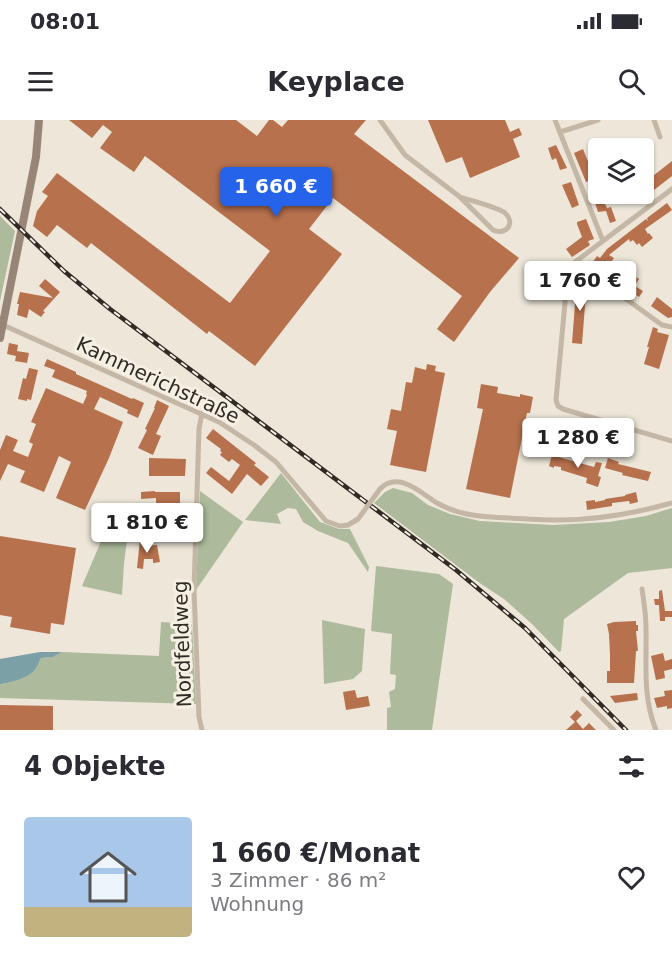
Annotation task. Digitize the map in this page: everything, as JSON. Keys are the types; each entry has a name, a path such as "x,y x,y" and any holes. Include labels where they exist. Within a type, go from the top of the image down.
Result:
{"street":[{"path":"0,338 36,157 39,120"},
{"path":"380,120 405,154 460,197 493,230 500,232 507,228 510,221 501,210 460,197"},
{"path":"555,120 603,241"},
{"path":"560,132 598,120"},
{"path":"654,120 660,137"},
{"path":"672,189 575,262 568,270 556,400 558,406 563,409 672,441"},
{"path":"575,262 662,325 672,327"},
{"name":"Kammerichstraße","path":"3,326 202,413 231,429 276,462 326,521 340,526 351,524 358,519 380,489 389,483 400,482 410,485 441,505 473,516 559,520 597,518 672,503"},
{"name":"Nordfeldweg","path":"202,413 194,590 199,717 202,730"},
{"path":"642,589 646,627 646,694 657,730"},
{"path":"583,699 614,730"}],"green space":[{"path":"0,216 15,231 0,301"},
{"path":"281,473 320,522 339,529 350,529 369,567 368,572 348,543 318,531 303,522 296,509 288,508 277,514 281,524 245,520"},
{"path":"393,488 412,493 428,505 450,514 480,521 553,525 609,522 646,516 672,508 672,568 628,573 564,619 561,651 559,652 504,599 374,503 385,492"},
{"path":"200,491 243,522 196,590"},
{"path":"105,532 128,532 122,595 82,586"},
{"path":"376,566 439,574 453,584 432,730 387,730 387,708 391,707 389,692 395,689 396,675 390,674 392,634 371,631"},
{"path":"322,620 365,629 362,671 353,679 324,684"},
{"path":"161,622 192,624 196,704 0,698 0,684 13,682 31,674 41,658 53,657 62,652 159,656"}],"water":[{"path":"40,652 62,652 53,657 41,658 31,674 13,682 0,684 0,659"}],"building":[{"path":"69,120 236,120 257,136 269,120 273,120 282,127 288,120 366,120 354,134 519,258 490,292 454,342 437,329 462,296 333,198 309,229 342,254 255,366 209,331 207,334 91,243 87,248 57,225 47,237 33,226 37,211 48,196 42,192 57,173 230,303 270,251 145,156 134,172 100,148 112,132 103,125 92,138"},
{"path":"428,120 505,120 510,132 519,128 522,135 513,139 520,157 470,178 462,157 446,163"},
{"path":"556,145 567,168 560,170 556,158 552,160 548,148"},
{"path":"583,149 588,162 588,181 586,182 574,153"},
{"path":"672,161 672,176 654,190 654,175"},
{"path":"571,182 579,205 572,208 562,185"},
{"path":"667,203 672,210 645,229 653,238 642,247 633,240 630,242 629,239 609,255 614,258 609,265 623,271 624,269 639,279 635,286 643,291 639,297 627,289 630,286 619,278 615,279 592,263 597,256 600,258 607,249 646,219 648,221 647,218"},
{"path":"595,204 605,204 607,208 611,207 616,221 610,223 606,211 598,212"},
{"path":"586,219 594,239 588,241 590,245 572,257 566,249 582,237 577,222"},
{"path":"45,279 60,292 43,311 45,312 41,317 29,309 27,318 17,315 20,292 53,298 39,286"},
{"path":"577,279 587,280 582,344 572,343"},
{"path":"657,297 672,309 672,317 668,318 651,306"},
{"path":"653,327 658,329 657,332 669,335 659,369 644,364"},
{"path":"9,343 18,345 17,351 29,353 27,363 15,361 16,356 7,354"},
{"path":"47,359 144,403 138,418 127,413 128,410 100,397 94,409 123,422 85,510 56,498 71,462 59,456 44,492 20,482 25,471 8,464 0,481 0,450 6,435 18,440 13,451 28,457 33,444 29,442 36,424 31,422 46,388 83,404 87,395 87,391 52,377 55,370 44,366"},
{"path":"427,364 436,366 435,371 445,373 426,472 390,465 397,431 387,429 391,409 401,411 406,382 412,383 415,367 426,370"},
{"path":"29,368 38,370 31,400 27,399 27,401 18,399 23,378 26,379"},
{"path":"481,384 498,387 497,393 533,397 530,413 527,413 510,498 466,489 483,409 477,408"},
{"path":"157,400 169,406 156,434 161,436 153,455 138,448"},
{"path":"213,429 256,463 254,465 269,477 261,486 247,474 232,494 206,473 211,467 229,481 240,465 232,459 229,462 220,455 221,449 206,438"},
{"path":"609,433 625,437 622,448 606,444"},
{"path":"553,451 556,452 555,456 594,467 596,462 602,463 598,476 601,477 598,487 586,483 587,478 561,470 561,467 549,466"},
{"path":"149,458 186,459 185,476 149,476"},
{"path":"608,458 619,462 618,464 651,472 648,481 605,468"},
{"path":"141,492 180,492 180,514 190,514 190,530 173,530 173,505 156,505 156,498 141,499"},
{"path":"636,492 638,502 612,503 612,506 587,510 586,501 595,500 595,502"},
{"path":"0,536 76,548 64,625 51,623 50,634 10,627 12,617 0,615"},
{"path":"140,540 146,541 146,546 157,545 160,562 153,563 153,559 144,559 143,569 137,568"},
{"path":"662,590 665,611 672,611 672,617 665,617 665,621 660,621 659,605 655,605 654,599 659,599 659,591"},
{"path":"636,621 638,651 636,651 634,683 607,683 610,655 607,624"},
{"path":"663,653 665,661 672,659 672,669 664,671 665,678 656,680 651,656"},
{"path":"355,690 357,698 368,696 370,706 346,710 343,692"},
{"path":"672,690 672,708 667,709 667,706 657,708 654,698 665,696 664,691"},
{"path":"637,693 638,700 615,703 610,696"},
{"path":"0,705 53,706 53,730 0,730"},
{"path":"577,710 582,715 576,721 583,729 589,723 596,730 566,730 575,722 570,717"}],"railway":[{"path":"0,209 64,271 110,309 456,570 525,628 626,730"}]}
